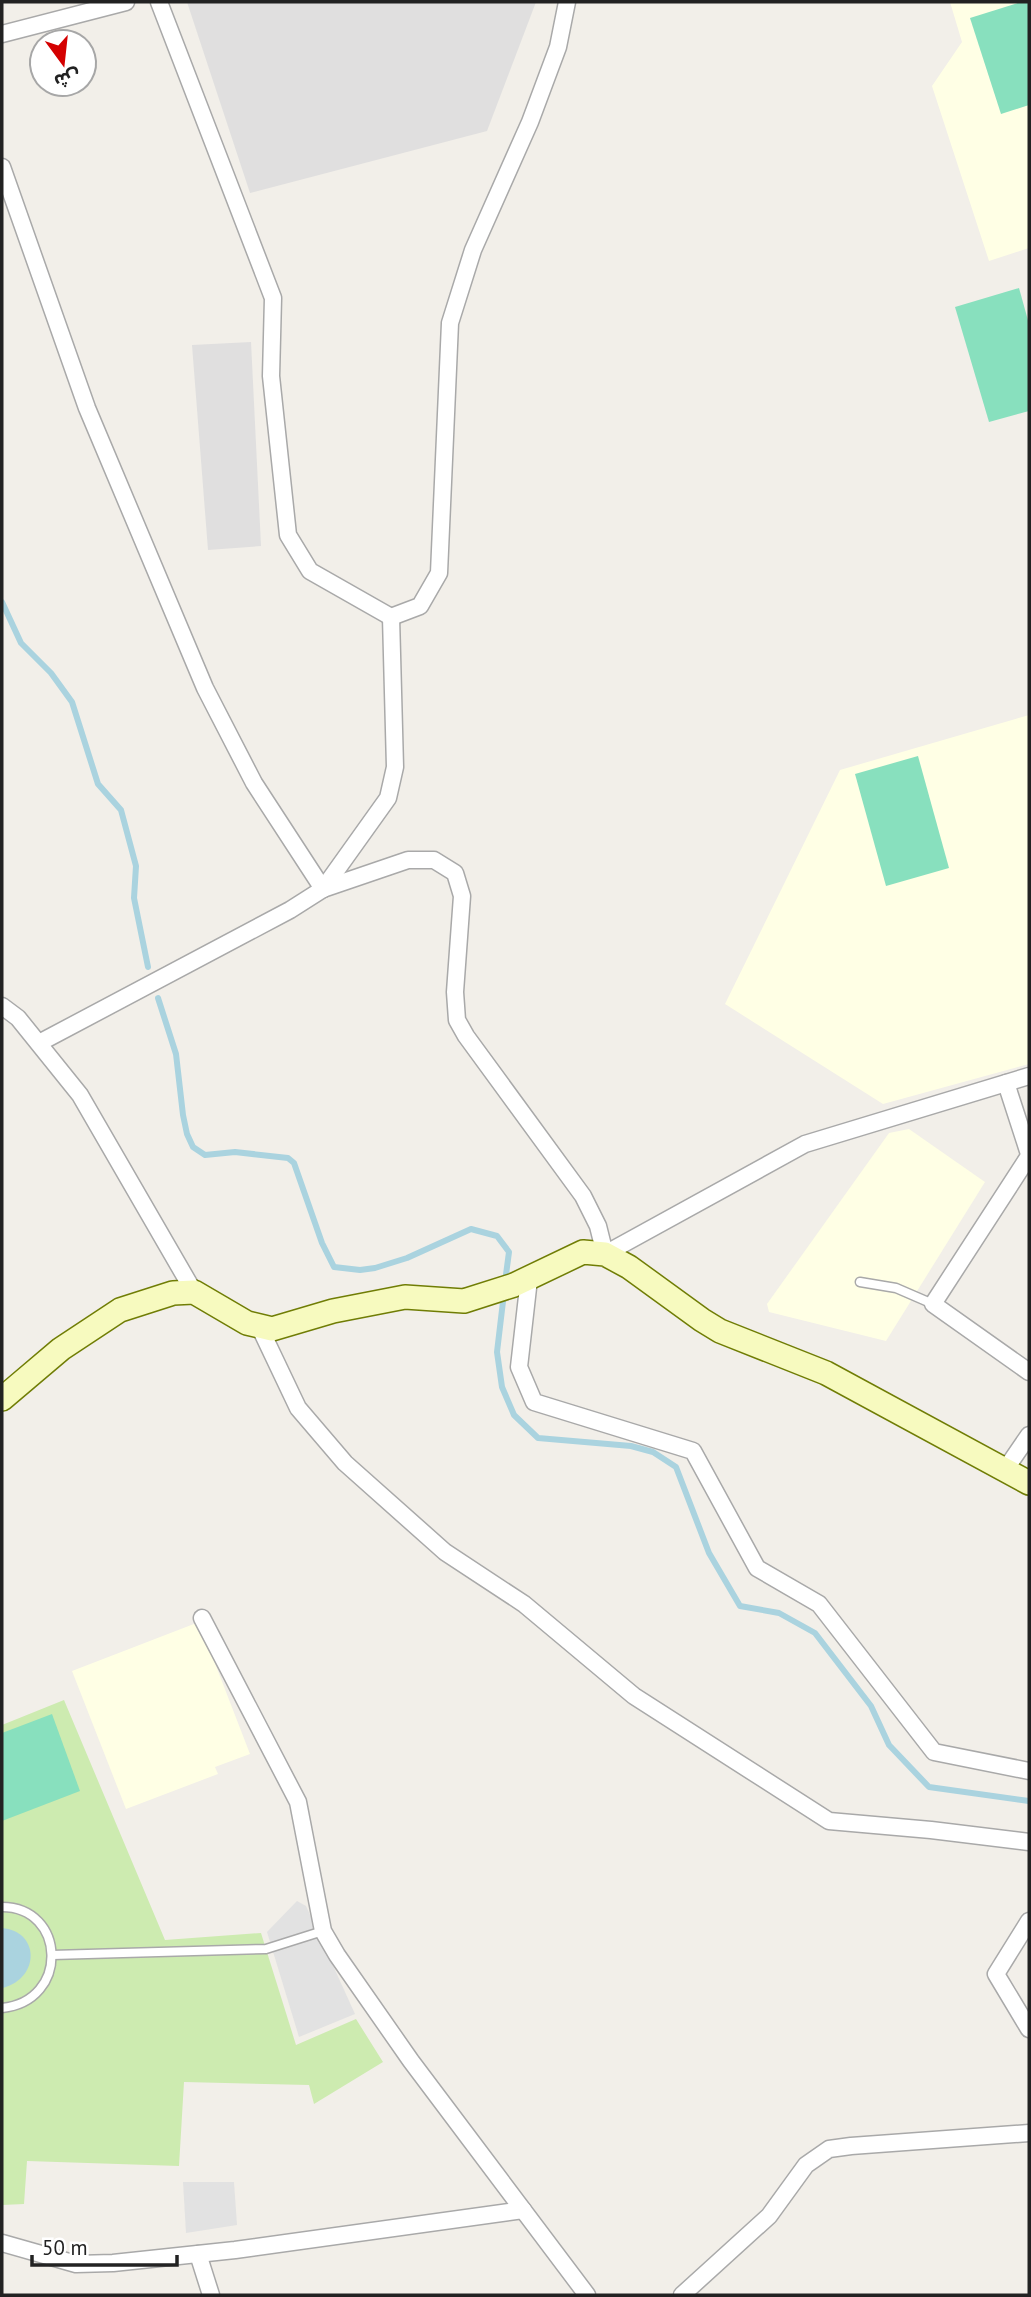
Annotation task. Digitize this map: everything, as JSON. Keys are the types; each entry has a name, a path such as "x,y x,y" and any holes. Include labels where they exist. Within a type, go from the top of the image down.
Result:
{"main road":[{"path":"2,1399 61,1349 120,1310 173,1293 194,1292 247,1323 272,1329 333,1311 404,1297 464,1301 513,1285 583,1252 605,1254 629,1267 720,1331 826,1373 1029,1483"}],"street":[{"path":"2,34 126,2"},
{"path":"159,2 273,298 271,376 288,535 310,571 391,617"},
{"path":"391,617 420,606 439,573 450,323 474,250 530,122 558,47 567,2"},
{"path":"2,167 87,408 205,688 254,783 323,889"},
{"path":"323,889 388,798 395,767 391,617"},
{"path":"39,1043 278,916 323,889 408,860 435,860 454,873 462,896 455,992 457,1020 583,1196 598,1226 605,1254 805,1144 1029,1076"},
{"path":"2,1006 18,1018 80,1095 194,1292"},
{"path":"1006,1083 1029,1155 933,1304 1029,1372"},
{"path":"513,1285 519,1367 534,1402 693,1451 757,1568 819,1604 934,1752 1029,1771"},
{"path":"259,1326 298,1408 345,1463 444,1552 524,1604 634,1696 829,1821 1029,1842"},
{"path":"1006,1470 1029,1435"},
{"path":"202,1618 298,1802 323,1931 411,2060 587,2295"},
{"path":"1029,1921 996,1974 1029,2029"},
{"path":"682,2295 769,2216 806,2165 829,2149 1029,2133"},
{"path":"2,2243 76,2264 113,2263 198,2255 523,2210"},
{"path":"198,2255 211,2295"}],"lane":[{"path":"860,1282 896,1288 933,1304"},
{"path":"2,1907 26,1913 40,1923 49,1938 52,1955 50,1972 42,1988 30,2000 2,2008"},
{"path":"52,1955 266,1949 323,1931"}],"shaded area":[{"path":"187,2 536,2 487,131 250,193"},
{"path":"950,2 1029,2 1029,248 989,261 932,86 962,42"},
{"path":"251,342 261,546 208,550 192,345"},
{"path":"1029,715 1029,1064 883,1104 725,1004 840,770"},
{"path":"909,1129 985,1182 886,1341 769,1312 767,1304 889,1133"},
{"path":"199,1622 250,1754 215,1767 218,1774 126,1809 72,1671"},
{"path":"297,1901 306,1906 355,2014 299,2037 267,1932"},
{"path":"183,2182 234,2182 237,2225 186,2233"}],"green space":[{"path":"1028,2 1029,5 1029,105 1001,114 970,18"},
{"path":"1019,288 1029,324 1029,411 989,422 955,307"},
{"path":"918,756 949,868 886,886 855,774"},
{"path":"64,1700 165,1940 261,1933 296,2045 356,2019 383,2062 314,2104 309,2085 184,2082 179,2166 27,2161 24,2204 2,2205 2,1725"},
{"path":"52,1714 80,1791 2,1821 2,1733"}],"water":[{"path":"2,1928 23,1937 29,1945 31,1955 24,1974 3,1988"}],"waterway":[{"path":"2,602 21,643 51,673 72,702 98,784 121,810 136,866 134,898 148,967"},
{"path":"158,998 176,1054 183,1115 193,1147 205,1155 235,1152 288,1158 294,1163 322,1243 334,1267 360,1270 375,1268 407,1258 471,1229 497,1236 509,1252 505,1282"},
{"path":"504,1293 497,1352 502,1387 514,1415 538,1438 631,1446 653,1452 676,1467 709,1553 740,1606 779,1613 815,1633 871,1706 889,1745 929,1787 1029,1801"}]}
